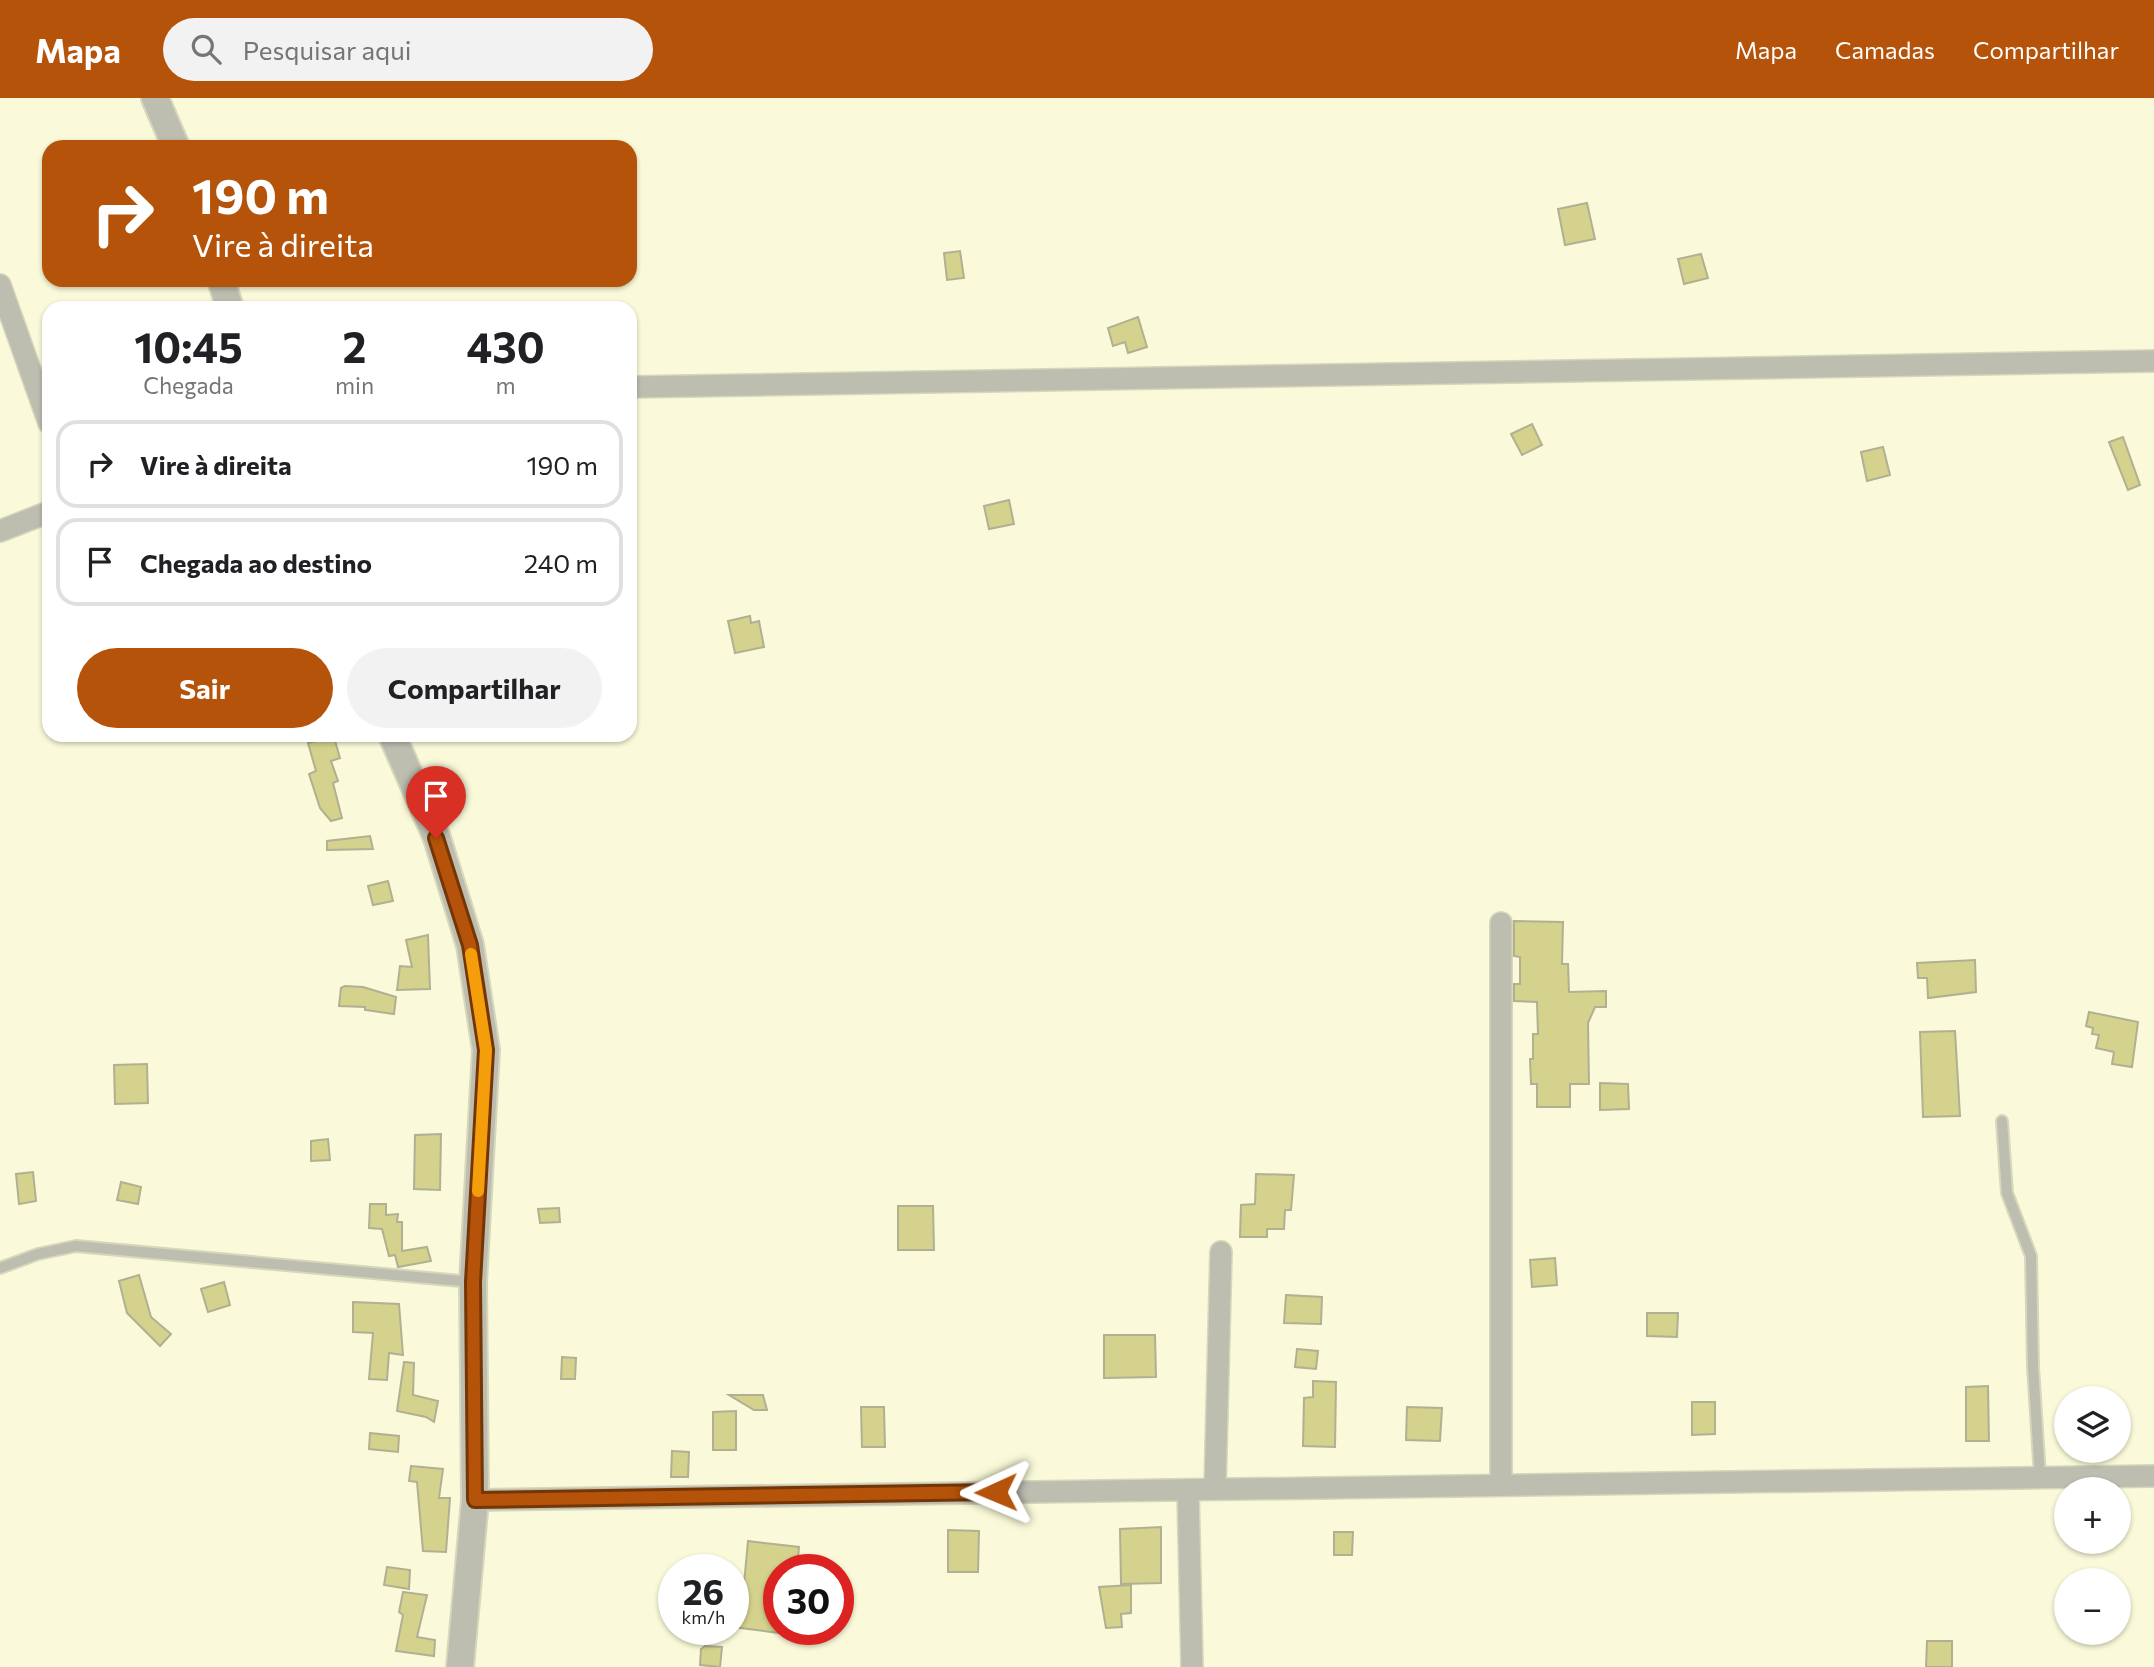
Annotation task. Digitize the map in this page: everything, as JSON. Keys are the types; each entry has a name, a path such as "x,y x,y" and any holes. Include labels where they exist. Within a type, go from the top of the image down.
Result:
{"street":[{"path":"155,98 173,140"},
{"path":"0,285 42,403"},
{"path":"637,387 2154,361"},
{"path":"0,531 42,515"},
{"path":"395,742 436,838 470,945 486,1050 473,1282 475,1500 460,1667"},
{"path":"1501,923 1501,1485"},
{"path":"1215,1489 1222,1252"},
{"path":"475,1500 2154,1476"},
{"path":"1188,1490 1192,1667"}],"lane":[{"path":"2002,1121 2007,1193 2031,1256 2032,1367 2040,1477"},
{"path":"0,1268 38,1254 76,1246 473,1282"}],"building":[{"path":"1587,203 1595,239 1565,245 1558,209"},
{"path":"960,251 964,278 947,280 944,253"},
{"path":"1701,254 1708,278 1684,284 1678,259"},
{"path":"1138,317 1147,347 1128,353 1125,342 1113,346 1108,328"},
{"path":"1532,424 1542,445 1522,455 1511,434"},
{"path":"2123,437 2140,485 2128,490 2109,442"},
{"path":"1883,447 1890,475 1867,481 1861,452"},
{"path":"1009,500 1014,524 989,529 984,506"},
{"path":"750,616 751,623 759,621 764,647 735,653 728,621"},
{"path":"335,742 340,758 331,761 338,781 333,783 342,818 331,821 320,808 309,774 316,771 308,743"},
{"path":"370,836 373,849 327,850 327,841"},
{"path":"388,881 393,901 373,905 368,886"},
{"path":"1514,921 1563,922 1562,964 1568,964 1569,992 1606,991 1606,1007 1595,1007 1588,1023 1589,1084 1570,1084 1570,1107 1537,1107 1537,1084 1531,1084 1530,1059 1533,1059 1533,1034 1538,1034 1537,1002 1514,1001 1514,984 1520,984 1520,957 1514,956"},
{"path":"428,935 430,989 397,990 400,966 412,967 406,940"},
{"path":"1975,960 1976,992 1928,998 1927,978 1918,978 1917,963"},
{"path":"363,987 396,997 394,1014 365,1010 365,1007 339,1006 341,988"},
{"path":"2089,1012 2138,1022 2132,1067 2112,1064 2114,1052 2096,1048 2099,1035 2092,1034 2093,1028 2086,1026"},
{"path":"1955,1031 1960,1116 1923,1117 1920,1032"},
{"path":"147,1064 148,1103 115,1104 114,1065"},
{"path":"1600,1083 1628,1084 1629,1109 1600,1110"},
{"path":"441,1134 440,1190 414,1189 415,1135"},
{"path":"328,1139 330,1160 311,1161 311,1141"},
{"path":"33,1172 36,1201 19,1204 16,1174"},
{"path":"1256,1174 1294,1175 1291,1210 1285,1210 1284,1229 1267,1229 1267,1237 1240,1237 1241,1205 1255,1204"},
{"path":"121,1182 141,1187 138,1204 117,1200"},
{"path":"370,1204 386,1204 386,1215 398,1214 397,1222 402,1222 402,1251 427,1247 431,1261 398,1267 395,1255 389,1256 382,1229 369,1228"},
{"path":"898,1206 933,1206 934,1250 898,1250"},
{"path":"559,1208 560,1222 540,1223 538,1209"},
{"path":"1555,1258 1557,1285 1532,1287 1530,1260"},
{"path":"139,1275 151,1317 171,1334 160,1346 127,1313 119,1281"},
{"path":"224,1282 230,1305 208,1312 201,1289"},
{"path":"1286,1295 1322,1297 1321,1324 1284,1323"},
{"path":"353,1302 399,1304 403,1355 389,1353 387,1380 369,1379 373,1333 353,1332"},
{"path":"1647,1313 1678,1313 1677,1337 1647,1336"},
{"path":"1104,1335 1155,1335 1156,1377 1104,1378"},
{"path":"1297,1349 1318,1351 1316,1369 1295,1367"},
{"path":"562,1357 576,1358 575,1379 561,1379"},
{"path":"404,1362 414,1363 413,1395 438,1401 434,1422 426,1417 397,1411"},
{"path":"1313,1381 1336,1382 1335,1447 1303,1446 1304,1398 1313,1397"},
{"path":"1988,1386 1989,1441 1966,1441 1966,1387"},
{"path":"729,1395 763,1395 767,1410 754,1410"},
{"path":"1692,1402 1715,1402 1715,1434 1692,1435"},
{"path":"861,1407 884,1407 885,1447 862,1447"},
{"path":"1407,1407 1442,1408 1440,1441 1406,1440"},
{"path":"736,1411 736,1450 713,1450 713,1412"},
{"path":"370,1433 399,1436 398,1452 369,1449"},
{"path":"672,1451 689,1452 688,1477 671,1477"},
{"path":"411,1466 443,1469 439,1498 450,1498 446,1552 423,1551 417,1482 409,1481"},
{"path":"1161,1527 1161,1583 1121,1584 1120,1529"},
{"path":"948,1530 979,1531 978,1572 948,1572"},
{"path":"1334,1532 1353,1532 1352,1555 1334,1555"},
{"path":"748,1541 799,1547 798,1554 763,1554 763,1631 749,1629 749,1554 747,1554"},
{"path":"387,1567 410,1570 409,1589 384,1585"},
{"path":"1131,1585 1131,1613 1121,1614 1122,1627 1106,1628 1099,1587"},
{"path":"403,1592 427,1595 417,1637 435,1640 434,1656 396,1651 403,1615 399,1612"},
{"path":"1927,1641 1952,1641 1952,1667 1926,1667"},
{"path":"705,1646 722,1647 720,1667 700,1665 701,1649"}],"slow traffic":[{"path":"471,954 486,1050 478,1191"}],"route":[{"path":"436,838 470,945 486,1050 473,1282 475,1500 996,1492"}]}
